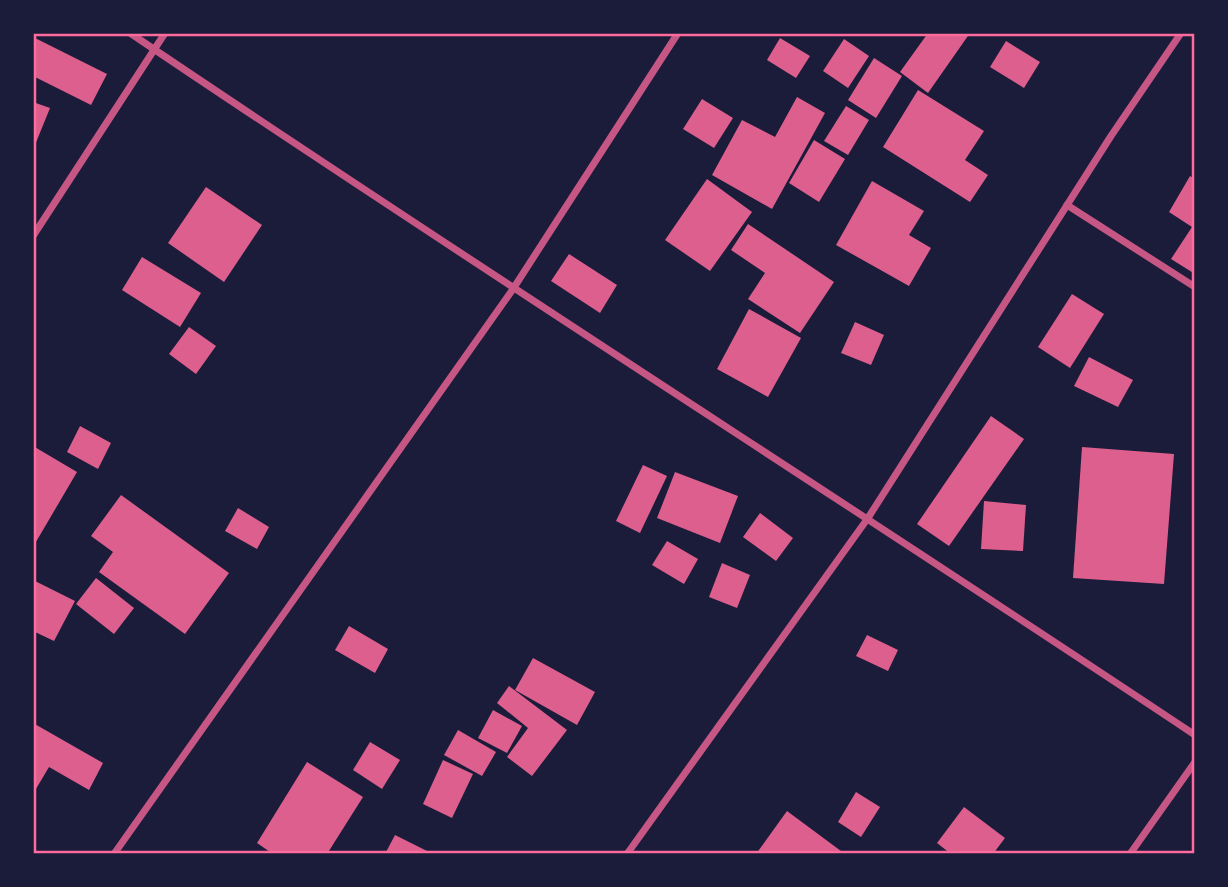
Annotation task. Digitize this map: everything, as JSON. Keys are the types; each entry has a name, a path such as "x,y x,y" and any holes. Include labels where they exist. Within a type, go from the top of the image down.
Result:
{"street":[{"path":"130,33 513,289 868,517 1195,735"},
{"path":"33,236 165,33"},
{"path":"114,854 513,289 678,33"},
{"path":"627,854 868,517 1067,205 1181,33"},
{"path":"1067,205 1195,287"},
{"path":"1130,854 1195,762"}],"building":[{"path":"928,33 970,33 928,93 900,72"},
{"path":"33,37 107,74 91,105 33,76"},
{"path":"780,38 810,56 796,78 767,60"},
{"path":"844,39 869,56 848,88 823,71"},
{"path":"1006,41 1040,62 1024,88 990,67"},
{"path":"874,58 902,76 876,118 848,100"},
{"path":"918,90 984,131 965,160 988,175 970,202 883,147"},
{"path":"797,97 825,113 772,209 712,175 742,120 775,137"},
{"path":"702,99 733,118 714,148 683,129"},
{"path":"33,102 50,108 35,145 33,144"},
{"path":"846,106 869,120 848,155 824,141"},
{"path":"814,140 845,159 819,202 789,183"},
{"path":"1190,176 1195,179 1195,274 1171,259 1192,227 1169,212"},
{"path":"707,179 752,212 710,271 665,240"},
{"path":"872,181 924,211 909,235 931,248 909,286 836,245"},
{"path":"206,187 262,225 224,282 168,243"},
{"path":"748,224 834,282 800,333 748,299 765,273 731,250"},
{"path":"569,254 617,285 600,313 551,281"},
{"path":"142,257 201,293 180,327 122,290"},
{"path":"1072,294 1104,314 1070,368 1038,347"},
{"path":"749,309 801,338 768,397 717,369"},
{"path":"855,322 884,335 871,365 841,353"},
{"path":"189,327 216,346 196,374 169,354"},
{"path":"1089,357 1133,380 1118,407 1074,386"},
{"path":"991,416 1024,439 949,546 917,524"},
{"path":"80,426 111,443 98,469 67,452"},
{"path":"33,446 77,472 33,547"},
{"path":"1082,447 1174,454 1164,584 1073,578"},
{"path":"643,465 667,476 640,533 616,521"},
{"path":"675,472 738,496 720,543 657,518"},
{"path":"121,495 229,573 185,634 99,572 113,552 91,536"},
{"path":"984,501 1026,505 1023,551 981,549"},
{"path":"238,508 269,527 257,549 225,531"},
{"path":"760,513 793,538 776,561 743,537"},
{"path":"667,541 698,559 684,584 652,565"},
{"path":"722,563 750,575 737,608 709,597"},
{"path":"96,578 134,608 114,634 76,604"},
{"path":"33,580 75,601 54,641 33,631"},
{"path":"349,626 388,649 375,673 335,650"},
{"path":"867,635 898,650 888,671 856,656"},
{"path":"533,658 595,692 577,725 515,690"},
{"path":"509,686 567,730 532,776 507,757 528,728 497,703"},
{"path":"493,710 522,726 507,753 478,738"},
{"path":"33,723 103,763 89,790 49,767 33,794"},
{"path":"458,730 496,752 482,776 444,755"},
{"path":"370,742 400,760 382,789 353,770"},
{"path":"443,760 473,774 452,818 423,804"},
{"path":"307,762 363,797 327,854 273,854 257,843"},
{"path":"856,792 880,807 861,837 838,822"},
{"path":"964,807 1005,838 993,854 951,854 937,843"},
{"path":"787,811 845,854 756,854"},
{"path":"395,835 433,854 385,854"}]}
